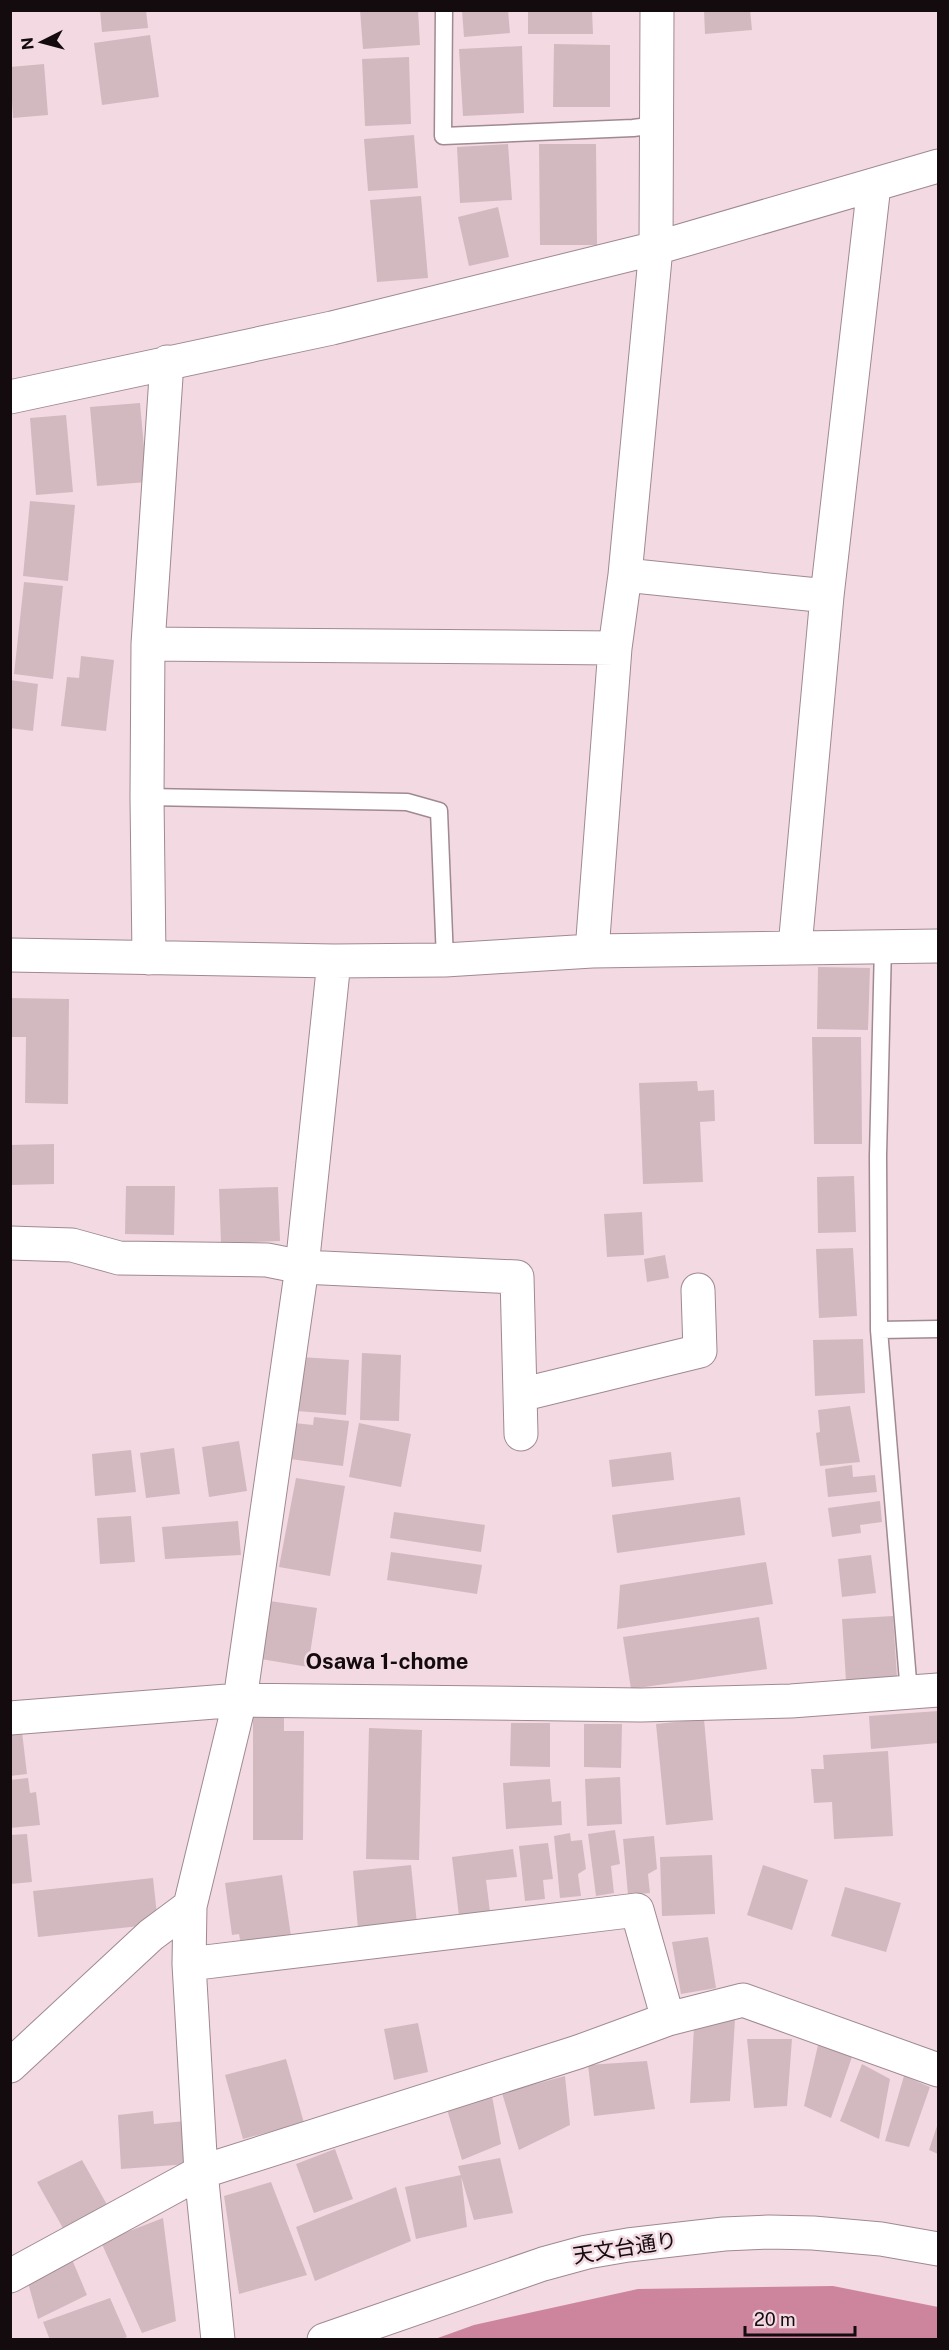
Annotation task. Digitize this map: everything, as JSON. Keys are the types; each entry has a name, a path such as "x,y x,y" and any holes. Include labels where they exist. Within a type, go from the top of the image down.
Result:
{"street":[{"path":"592,951 615,648 625,575 656,248 657,10"},
{"path":"10,397 332,328 656,248 939,166"},
{"path":"795,947 827,596 874,185"},
{"path":"149,958 148,644 167,363"},
{"path":"625,575 827,596"},
{"path":"148,644 615,648"},
{"path":"10,955 334,961 445,960 592,951 883,945 939,946"},
{"path":"218,2340 201,2172 189,1964 190,1906 240,1700 302,1267 334,961"},
{"path":"10,1243 72,1245 119,1258 267,1260 302,1267 517,1277 521,1434"},
{"path":"520,1395 700,1351 698,1290"},
{"path":"10,1718 240,1700 641,1705 791,1701 924,1692"},
{"path":"10,2066 152,1935 190,1906"},
{"path":"189,1964 637,1910 668,2019"},
{"path":"10,2277 201,2172 578,2052 668,2019 743,2000 939,2070"},
{"name":"天文台通り","path":"324,2340 543,2264 587,2252 628,2245 724,2234 769,2232 813,2233 939,2249"}],"lane":[{"path":"444,10 443,136 657,125"},
{"path":"147,797 407,802 439,811 445,960"},
{"path":"883,945 878,1156 879,1330 924,1692"},
{"path":"879,1330 939,1329"}],"shaded area":[{"path":"833,2286 938,2307 938,2339 435,2339 474,2325 638,2289"}],"building":[{"path":"100,10 146,10 148,28 102,32"},
{"path":"360,10 418,10 420,45 363,49"},
{"path":"462,10 508,10 510,33 464,37"},
{"path":"528,10 592,10 593,34 528,34"},
{"path":"704,10 750,10 752,30 705,34"},
{"path":"150,35 159,97 102,105 94,43"},
{"path":"554,44 610,45 610,107 553,107"},
{"path":"522,46 524,113 463,116 459,49"},
{"path":"409,57 411,124 365,126 362,59"},
{"path":"44,64 48,115 13,118 10,67"},
{"path":"414,135 418,188 368,191 364,139"},
{"path":"508,144 512,200 460,203 457,147"},
{"path":"539,144 596,144 597,245 540,245"},
{"path":"421,196 428,278 377,282 370,200"},
{"path":"498,207 509,257 469,266 458,217"},
{"path":"140,403 147,482 97,486 90,407"},
{"path":"66,415 73,492 36,495 30,418"},
{"path":"30,501 75,505 68,581 23,576"},
{"path":"24,582 63,586 53,679 14,674"},
{"path":"81,656 114,660 106,731 61,726 67,677 79,678"},
{"path":"10,680 38,684 33,731 10,728"},
{"path":"818,967 870,968 868,1030 817,1029"},
{"path":"10,998 69,999 68,1104 25,1103 26,1037 10,1037"},
{"path":"812,1037 861,1037 862,1144 814,1144"},
{"path":"697,1081 698,1091 714,1090 715,1121 700,1122 703,1182 643,1184 639,1083"},
{"path":"54,1144 54,1184 10,1185 10,1145"},
{"path":"854,1176 856,1232 818,1233 817,1177"},
{"path":"126,1186 175,1186 174,1235 125,1234"},
{"path":"278,1187 280,1241 221,1243 219,1189"},
{"path":"642,1212 644,1255 607,1257 604,1214"},
{"path":"853,1248 857,1316 819,1318 816,1249"},
{"path":"665,1255 669,1278 647,1282 644,1259"},
{"path":"863,1339 865,1393 815,1396 813,1340"},
{"path":"362,1353 401,1355 399,1421 360,1420"},
{"path":"300,1357 349,1360 346,1415 297,1411"},
{"path":"850,1406 860,1462 820,1466 816,1433 820,1432 818,1410"},
{"path":"314,1417 349,1421 343,1466 290,1459 294,1423 313,1425"},
{"path":"359,1423 411,1434 401,1487 349,1477"},
{"path":"239,1441 247,1491 209,1497 202,1447"},
{"path":"174,1448 180,1494 146,1498 140,1453"},
{"path":"131,1450 136,1492 95,1496 92,1454"},
{"path":"671,1452 674,1480 612,1487 609,1460"},
{"path":"852,1465 853,1477 875,1475 877,1492 828,1497 825,1469"},
{"path":"296,1478 345,1486 330,1576 279,1567"},
{"path":"740,1497 745,1535 617,1553 612,1515"},
{"path":"880,1501 882,1522 860,1525 861,1533 832,1537 828,1508"},
{"path":"394,1512 485,1525 481,1552 390,1538"},
{"path":"131,1516 135,1562 100,1564 97,1518"},
{"path":"238,1521 241,1555 165,1559 162,1527"},
{"path":"391,1552 482,1565 477,1594 387,1580"},
{"path":"871,1555 876,1593 842,1597 838,1559"},
{"path":"766,1562 773,1604 617,1629 620,1585"},
{"path":"270,1601 317,1608 308,1667 261,1659"},
{"path":"893,1616 897,1677 846,1681 842,1619"},
{"path":"759,1617 767,1669 631,1689 623,1637"},
{"path":"938,1711 938,1743 871,1749 869,1716"},
{"path":"253,1716 284,1716 284,1731 304,1731 303,1840 253,1840"},
{"path":"704,1719 713,1820 666,1825 656,1724"},
{"path":"511,1723 550,1723 550,1767 510,1766"},
{"path":"584,1724 622,1724 621,1768 584,1767"},
{"path":"369,1728 422,1730 419,1860 366,1859"},
{"path":"22,1732 27,1774 10,1776 10,1733"},
{"path":"888,1751 893,1836 834,1839 832,1802 814,1803 811,1769 824,1769 823,1755"},
{"path":"620,1777 622,1824 587,1826 585,1779"},
{"path":"28,1778 30,1793 36,1792 40,1825 10,1828 10,1780"},
{"path":"550,1779 552,1802 561,1801 562,1825 506,1829 503,1783"},
{"path":"615,1830 620,1864 611,1866 614,1893 596,1896 588,1834"},
{"path":"570,1833 571,1841 582,1840 586,1869 578,1874 581,1896 560,1898 554,1836"},
{"path":"27,1834 32,1882 10,1884 10,1835"},
{"path":"654,1836 657,1869 648,1874 650,1893 628,1895 623,1839"},
{"path":"548,1843 553,1879 543,1880 545,1899 525,1901 519,1846"},
{"path":"513,1849 517,1877 486,1880 490,1912 459,1916 452,1857"},
{"path":"712,1855 715,1914 662,1916 660,1857"},
{"path":"411,1865 417,1924 358,1929 353,1871"},
{"path":"763,1865 808,1880 792,1930 747,1915"},
{"path":"282,1875 292,1943 242,1951 239,1934 232,1935 225,1883"},
{"path":"153,1878 158,1924 38,1937 33,1891"},
{"path":"845,1887 901,1903 886,1952 831,1936"},
{"path":"708,1937 716,1988 681,1994 672,1942"},
{"path":"735,2019 730,2101 690,2103 694,2026"},
{"path":"418,2023 428,2072 394,2080 384,2029"},
{"path":"747,2039 792,2039 787,2106 754,2108"},
{"path":"818,2045 854,2051 831,2118 804,2106"},
{"path":"286,2059 304,2123 243,2139 225,2075"},
{"path":"647,2061 655,2109 594,2116 588,2065"},
{"path":"862,2064 890,2079 879,2139 840,2121"},
{"path":"565,2076 570,2125 519,2150 502,2093"},
{"path":"904,2076 930,2087 909,2147 885,2141"},
{"path":"492,2096 501,2144 462,2160 446,2106"},
{"path":"153,2111 154,2124 186,2121 189,2164 121,2169 118,2115"},
{"path":"938,2123 938,2154 929,2150"},
{"path":"335,2149 353,2199 314,2213 296,2164"},
{"path":"500,2158 513,2213 474,2220 458,2166"},
{"path":"82,2160 110,2210 64,2230 37,2182"},
{"path":"461,2175 467,2227 416,2239 405,2187"},
{"path":"271,2182 307,2275 239,2294 224,2196"},
{"path":"396,2187 411,2241 315,2281 296,2227"},
{"path":"163,2218 176,2321 142,2333 101,2242"},
{"path":"71,2257 87,2295 38,2319 27,2279"},
{"path":"110,2298 127,2337 118,2340 50,2340 43,2322"}],"district":[{"name":"Osawa 1-chome","path":"387,1661"}]}
